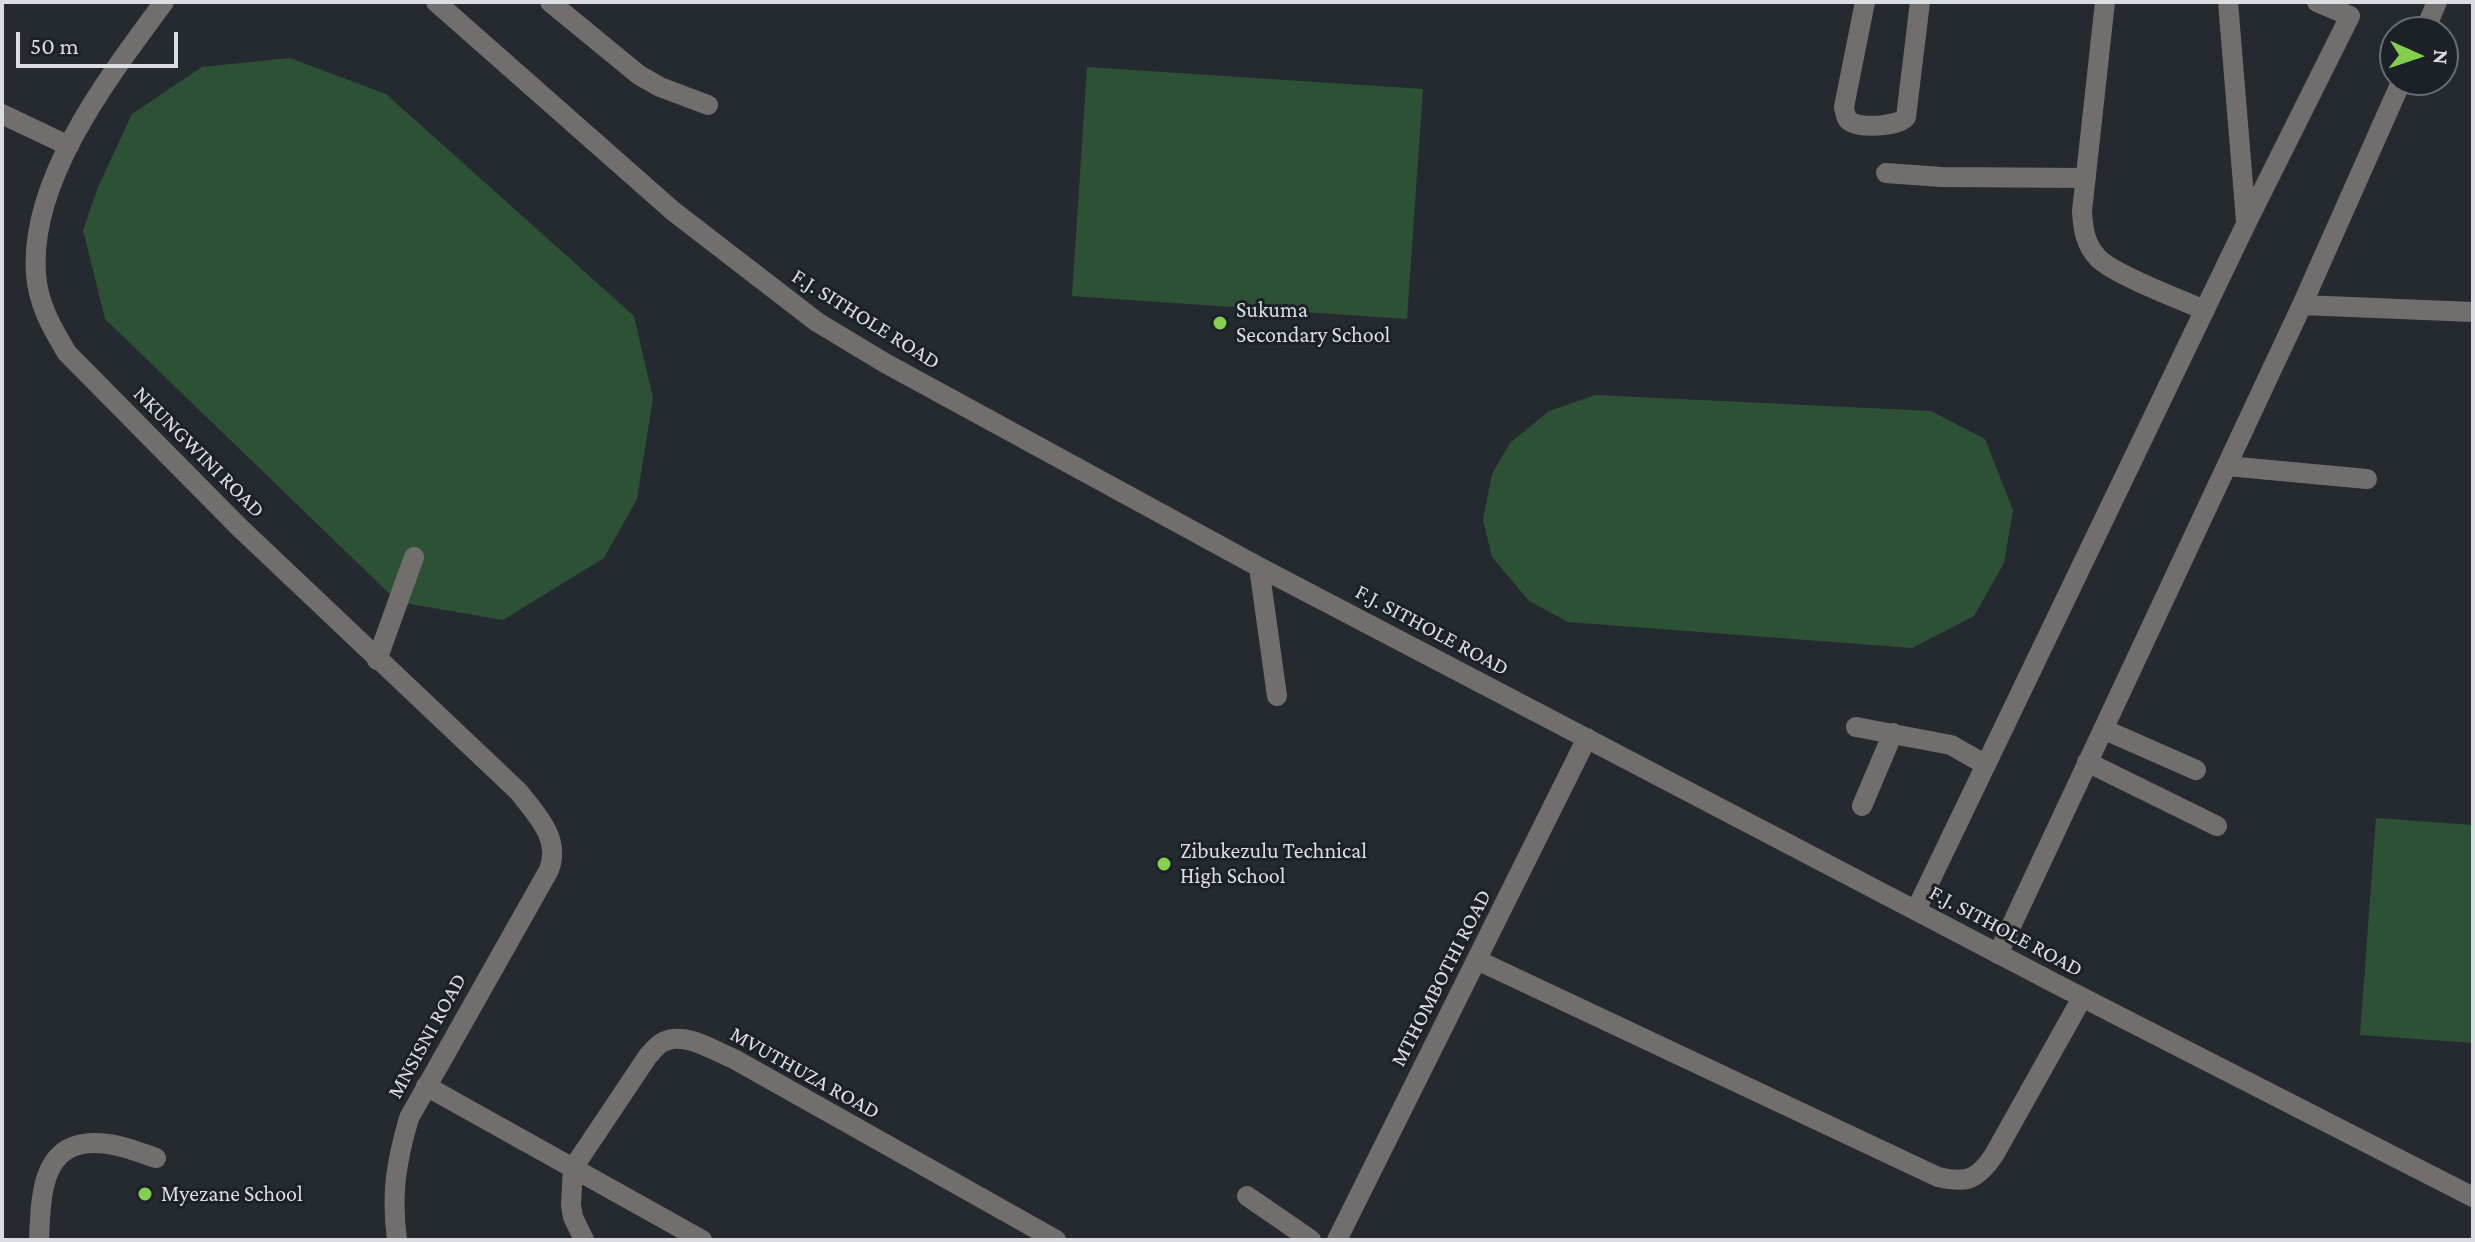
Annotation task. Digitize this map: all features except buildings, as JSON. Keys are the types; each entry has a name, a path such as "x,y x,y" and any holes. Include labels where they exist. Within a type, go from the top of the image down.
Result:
{"street":[{"name":"NKUNGWINI ROAD","path":"164,2 114,72 69,146 50,188 38,234 36,275 46,319 67,353 239,527 519,792 549,833 553,852 549,870"},
{"name":"F.J. SITHOLE ROAD","path":"436,2 673,211 817,322 885,363 1259,567 2082,998 2473,1197"},
{"path":"550,2 639,75 660,87 708,105"},
{"path":"1865,2 1844,107 1846,117 1859,125 1895,125 1906,117 1920,2"},
{"path":"2105,2 2086,178 2083,229 2088,245 2100,261 2205,310"},
{"path":"2228,2 2246,224"},
{"path":"1916,910 2246,224 2355,9 2317,2"},
{"path":"1998,954 2302,305 2395,96"},
{"path":"2,114 69,146"},
{"path":"1886,173 1941,177 2086,178"},
{"path":"2302,305 2473,312"},
{"path":"2227,466 2367,479"},
{"path":"377,660 414,557"},
{"path":"1259,567 1277,696"},
{"path":"1856,727 1951,745 1986,765"},
{"path":"2103,729 2196,770"},
{"path":"1862,806 1893,733"},
{"name":"MTHOMBOTHI ROAD","path":"1337,1240 1587,738"},
{"path":"2087,762 2217,826"},
{"name":"MNSISNI ROAD","path":"397,1240 394,1212 396,1163 409,1118 549,870"},
{"path":"1477,960 1938,1177 1956,1181 1983,1171 2082,998"},
{"name":"MVUTHUZA ROAD","path":"573,1168 648,1056 663,1042 690,1040 734,1059 1056,1240"},
{"path":"426,1086 702,1240"},
{"path":"39,1240 46,1172 61,1152 76,1143 109,1144 156,1158"},
{"path":"573,1168 573,1217 584,1240"},
{"path":"1247,1196 1311,1240"}],"green space":[{"path":"290,58 386,94 634,316 653,398 637,499 604,558 503,620 398,602 105,319 83,230 98,187 132,114 202,67"},
{"path":"1087,67 1423,89 1407,319 1072,296"},
{"path":"1595,395 1931,411 1985,439 2013,510 2004,563 1974,616 1912,648 1568,622 1529,601 1492,557 1483,520 1492,474 1510,443 1549,411"},
{"path":"2376,818 2473,825 2473,1043 2360,1035"}],"place":[{"name":"Sukuma Secondary School","path":"1220,323"},
{"name":"Zibukezulu Technical High School","path":"1164,864"},
{"name":"Myezane School","path":"145,1194"}]}
